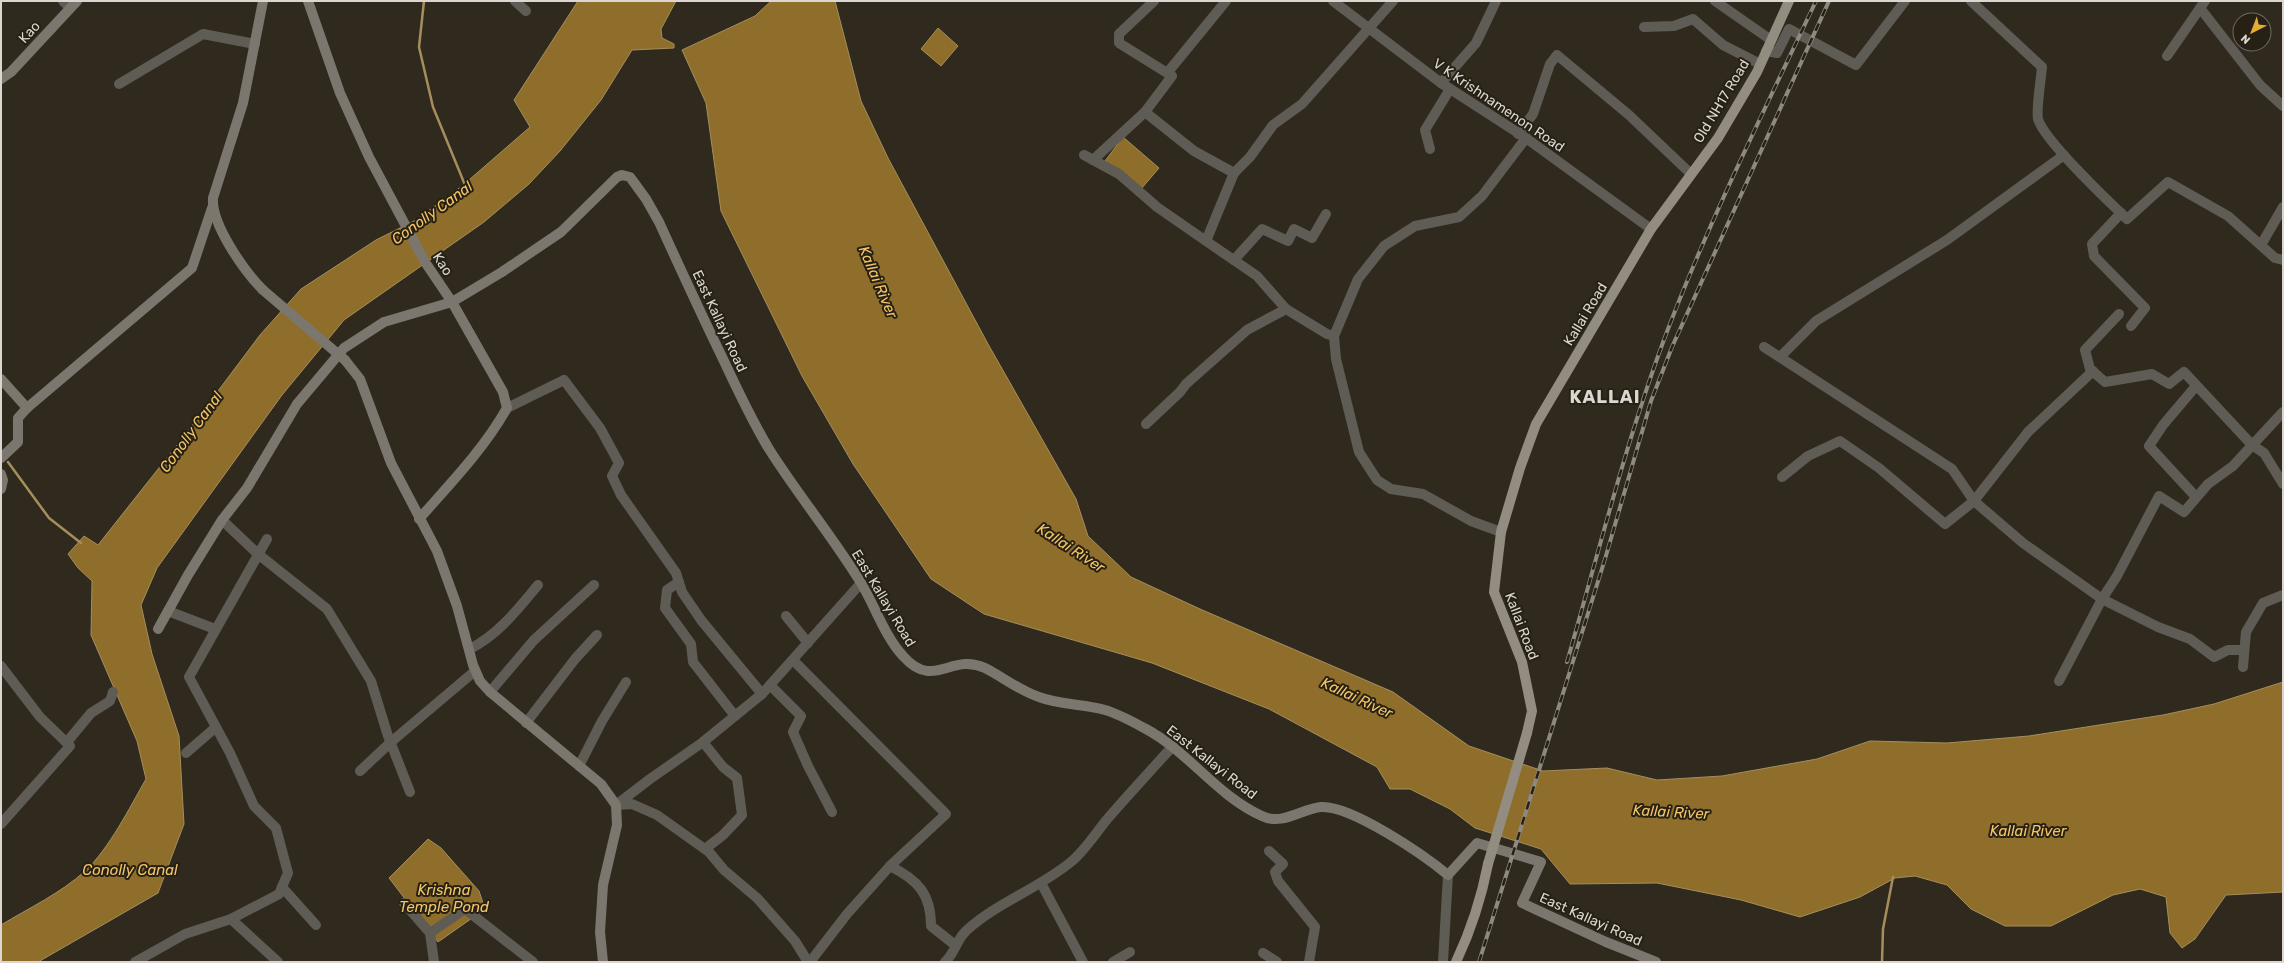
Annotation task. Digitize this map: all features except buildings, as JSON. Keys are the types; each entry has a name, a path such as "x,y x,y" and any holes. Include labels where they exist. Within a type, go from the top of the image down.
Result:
{"main road":[{"name":"Old NH17 Road","path":"1651,229 1690,174 1718,138 1760,64 1789,1"},
{"name":"Kallai Road","path":"1456,962 1472,929 1481,901 1488,864 1532,712 1522,662 1494,592 1501,532 1520,468 1536,424 1651,229"}],"street":[{"path":"1,458 18,442 18,418 27,408 192,268 212,208 213,198 243,102 263,1"},
{"name":"Kao","path":"308,1 340,93 369,157 425,262 452,302 503,392 508,408"},
{"path":"515,1 526,11"},
{"path":"1154,1 1119,34 1119,43 1168,72 1172,76 1145,112 1088,157 1119,174 1157,206 1257,276 1286,309 1327,334 1334,336"},
{"path":"1168,72 1226,1"},
{"name":"V K Krishnamenon Road","path":"1333,1 1441,83 1522,136 1651,229"},
{"path":"1206,241 1234,173 1250,157 1273,125 1302,104 1393,1"},
{"path":"1441,83 1476,42 1496,1"},
{"path":"1715,1 1771,40"},
{"path":"1766,51 1777,53 1789,29 1856,65 1905,1"},
{"path":"1971,1 2042,67 2038,118 2044,130 2064,155 2127,219 2168,182 2228,216 2275,258 2283,260"},
{"name":"Kao","path":"1,79 11,72 70,3"},
{"path":"2167,56 2203,4 2260,85 2283,106"},
{"path":"1644,27 1674,26 1693,19 1723,45 1760,64"},
{"path":"119,84 203,34 255,44"},
{"path":"1501,532 1471,521 1423,494 1391,489 1377,480 1359,452 1336,359 1334,336 1358,279 1384,246 1415,226 1459,217 1482,196 1522,136 1533,114 1550,64 1558,55 1629,114 1690,174"},
{"path":"1430,148 1425,130 1450,89"},
{"path":"1145,112 1194,151 1234,173"},
{"path":"1780,357 1816,321 1947,240 2064,155"},
{"name":"East Kallayi Road","path":"158,630 222,520 247,488 297,404 344,348 384,322 452,302 502,272 561,232 617,177 630,177 659,222 733,381 768,448 861,583 903,656 924,672 933,673 966,662 981,666 1036,697 1065,704 1104,710 1147,730 1173,746 1226,794 1263,818 1274,820 1319,807 1334,808 1419,852 1448,875 1477,843 1541,862 1522,903 1641,960 1656,962"},
{"path":"2261,245 2283,207"},
{"path":"212,208 233,252 252,279 262,290 345,360 360,379 391,463 437,551 449,580 470,649 470,657 480,681 490,692 526,723 601,784 616,805 617,825 603,884 600,932 603,962"},
{"path":"2121,213 2092,244 2094,256 2145,308 2131,326"},
{"path":"1234,260 1262,229 1288,241 1294,230 1312,238 1326,214"},
{"path":"1146,424 1180,392 1186,384 1247,330 1286,309"},
{"path":"2119,314 2085,350 2090,369 2105,382 2152,374 2169,384 2184,372 2252,445 2264,453 2283,484"},
{"path":"1764,346 1952,469 1974,501 2023,543 2102,599 2158,627 2190,639 2214,657 2228,650 2244,650"},
{"path":"1782,477 1808,456 1840,441 1879,468 1945,524 1974,501 2028,432 2093,372"},
{"path":"1,379 27,408"},
{"path":"419,519 472,457 508,408 564,380 600,428 619,462 612,476 621,495 676,573 682,592 701,620 762,694"},
{"path":"2196,386 2163,425 2149,446 2196,498"},
{"path":"2059,681 2159,496 2184,512 2208,484 2233,466 2281,417"},
{"path":"1,474 3,480 1,489"},
{"path":"222,520 258,554 327,608 371,681 391,742 410,792"},
{"path":"135,962 145,959 185,934 232,919 279,894 288,873 276,828 254,806 216,727 189,676 267,539"},
{"path":"679,582 667,590 665,608 691,644 693,662 735,716"},
{"path":"616,805 703,742 762,694 861,583"},
{"path":"470,649 486,640 504,626 538,585"},
{"path":"490,692 534,640 594,585"},
{"path":"2243,667 2246,632 2263,603 2283,595"},
{"path":"168,611 215,629"},
{"path":"786,616 808,643"},
{"path":"526,723 576,659 597,635"},
{"path":"616,805 632,804 657,815 705,849 724,870 757,898 795,941 809,962 847,914 890,866 946,814 793,660"},
{"path":"1,666 40,717 70,746 1,824"},
{"path":"360,771 391,742 475,671"},
{"path":"580,766 602,721 626,682"},
{"path":"770,685 801,716 793,732 808,766 832,812"},
{"path":"67,742 91,713 110,701 112,692"},
{"path":"186,753 216,727"},
{"path":"703,742 724,767 737,778 742,814 723,835 705,849"},
{"path":"946,962 952,955 955,945 968,930 992,912 1041,883 1073,860 1130,793 1173,746"},
{"path":"1270,851 1283,864 1275,872 1278,881 1315,927 1309,962"},
{"path":"890,866 907,874 922,889 931,909 930,926 955,945"},
{"path":"1443,962 1448,875"},
{"path":"1041,883 1083,962"},
{"path":"282,886 316,924"},
{"path":"404,903 430,933 434,962"},
{"path":"430,933 465,909 533,962"},
{"path":"232,919 278,962"},
{"path":"1113,962 1130,952"},
{"path":"1263,953 1277,962"}],"water":[{"name":"Conolly Canal","path":"578,1 676,1 661,29 662,38 674,44 674,48 632,50 601,100 560,151 529,184 484,222 344,320 282,395 157,568 141,605 152,654 179,736 184,824 158,893 38,962 1,962 1,925 66,886 94,862 111,840 146,779 137,741 91,635 92,581 78,568 68,554 84,536 98,545 185,435 260,335 301,289 376,240 416,220 462,186 530,127 514,100"},
{"name":"Kallai River","path":"771,1 835,1 861,101 888,158 988,344 1076,499 1088,536 1131,577 1200,609 1393,692 1469,746 1543,771 1607,768 1657,780 1722,776 1817,759 1870,741 1947,743 2029,736 2163,715 2214,704 2283,682 2283,892 2226,895 2195,939 2182,948 2170,933 2166,897 2140,889 2113,895 2051,926 2005,926 1971,909 1947,885 1915,876 1895,878 1860,897 1800,917 1741,900 1657,883 1570,884 1541,849 1475,828 1450,809 1410,789 1390,789 1377,767 1269,709 1152,663 984,614 931,579 853,464 802,376 721,211 706,103 682,50 755,16"},
{"path":"938,28 958,46 941,66 921,49"},
{"path":"1123,137 1159,168 1141,189 1105,161"},
{"name":"Krishna Temple Pond","path":"428,839 441,848 479,891 485,909 438,942 389,878"}],"waterway":[{"path":"424,1 419,47 433,107 465,185"},
{"path":"8,462 49,518 81,543"},
{"path":"1882,962 1883,929 1893,877"}],"railway":[{"path":"1567,662 1626,453 1668,329 1720,204 1816,1"},
{"path":"1479,962 1605,559 1651,401 1672,347 1829,1"}],"district":[{"name":"KALLAI","path":"1605,397"}]}
